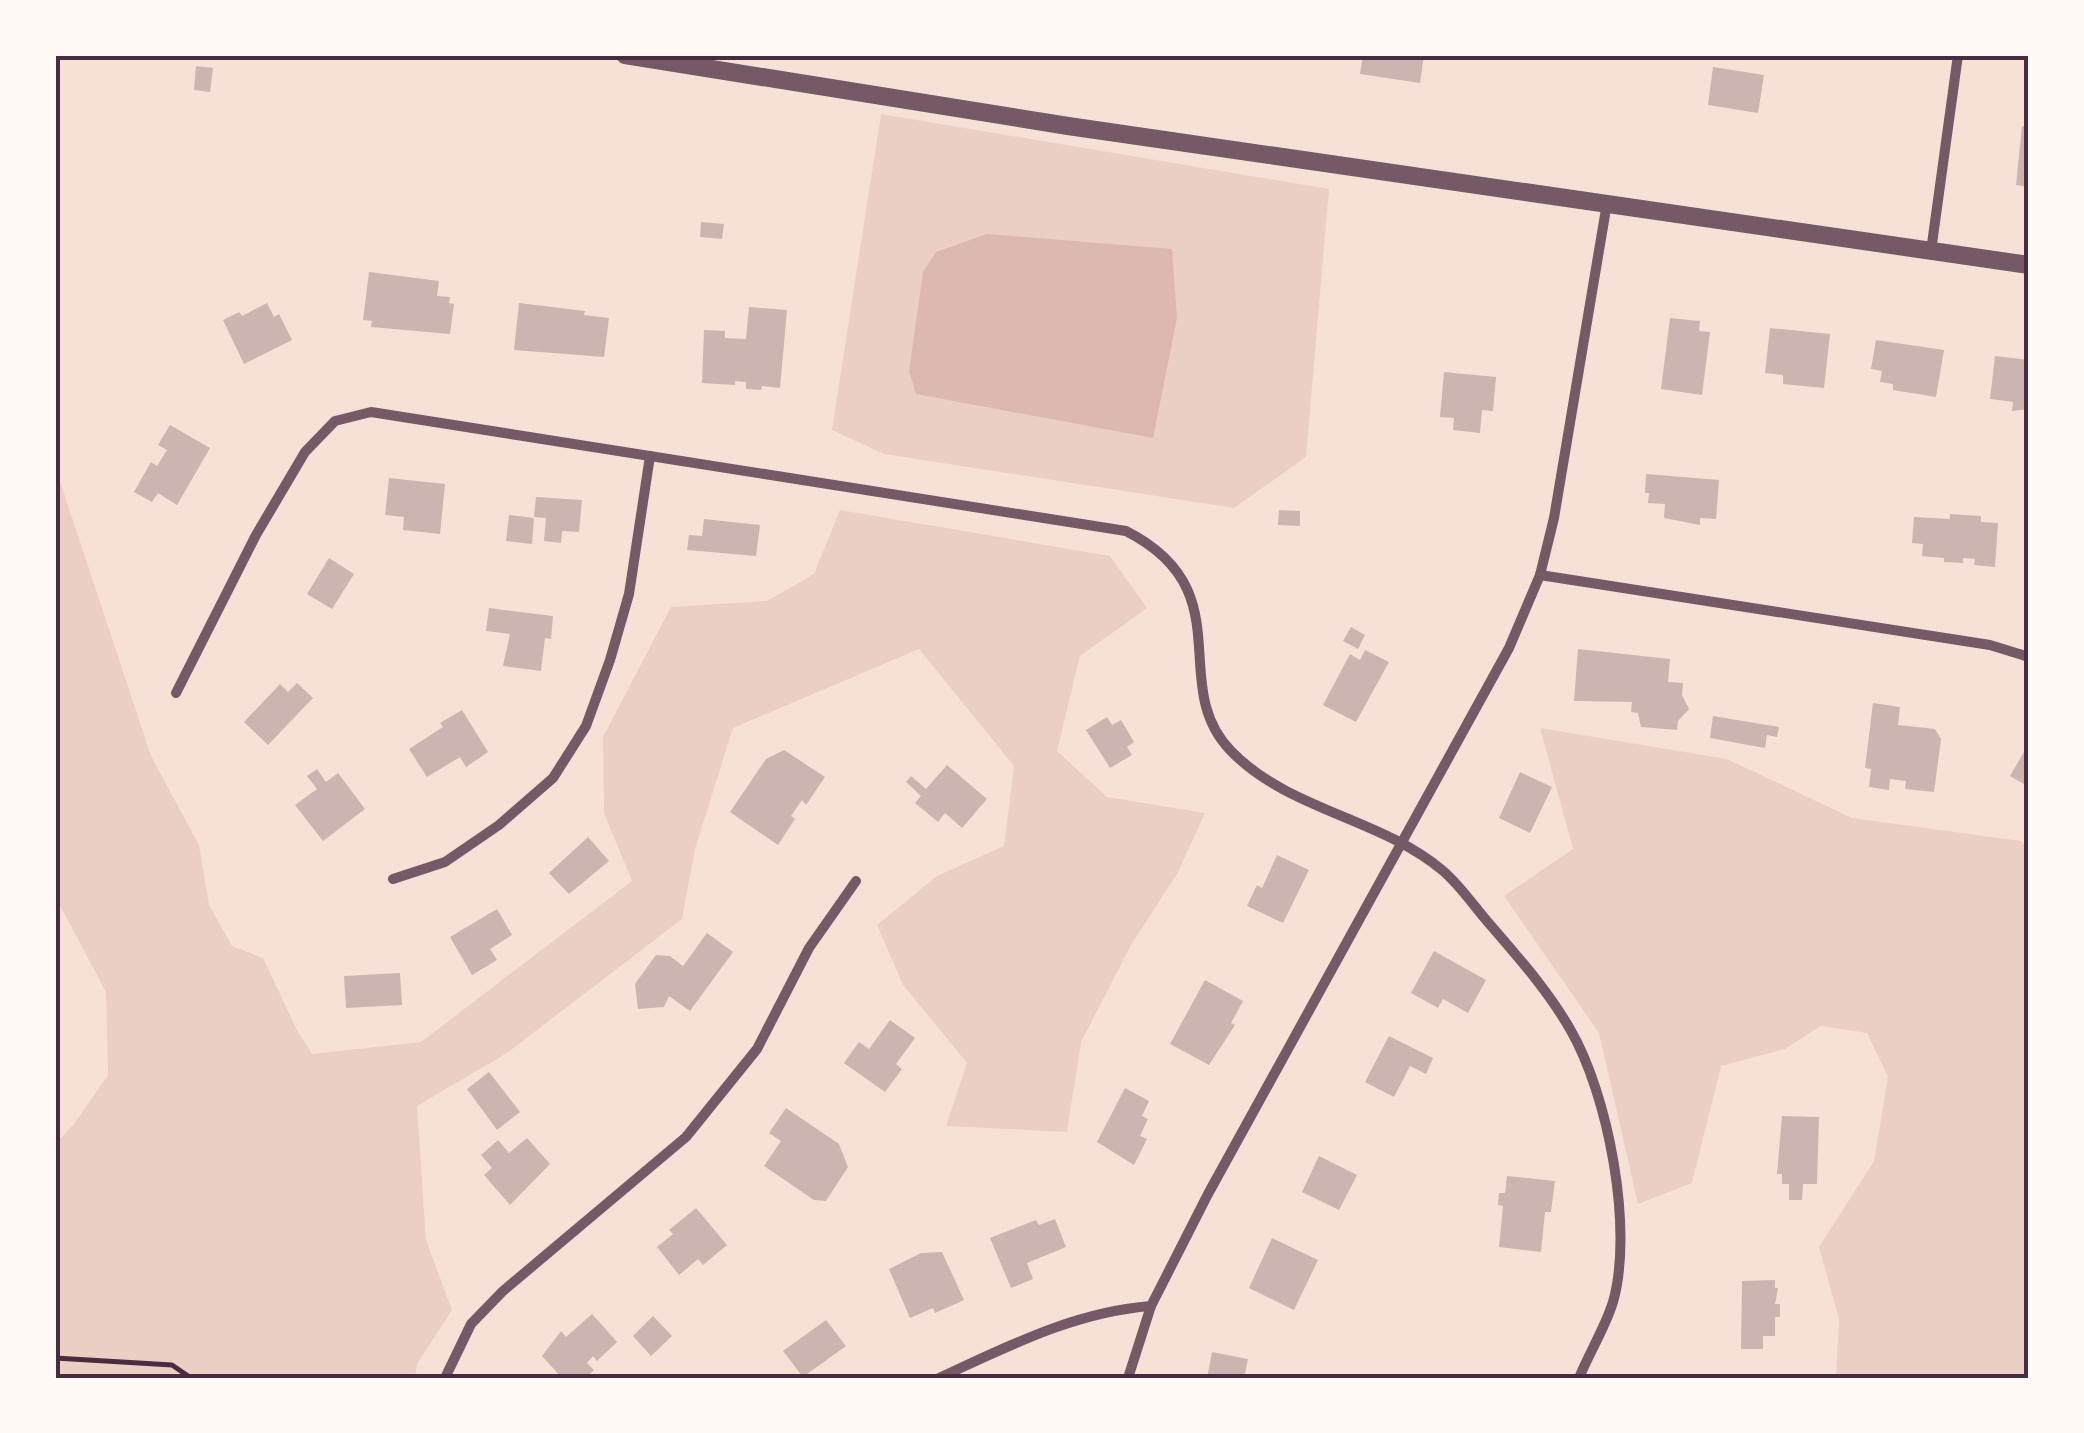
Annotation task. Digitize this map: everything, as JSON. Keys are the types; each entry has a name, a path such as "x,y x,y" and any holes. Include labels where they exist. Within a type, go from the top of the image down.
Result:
{"street":[{"path":"624,55 1086,129 2029,265"},
{"path":"1931,251 1958,55"},
{"path":"1128,1378 1151,1306 1208,1194 1509,648 1540,575 1554,518 1607,203"},
{"path":"176,693 256,535 305,452 335,420 371,412 1126,532 1155,546 1179,572 1199,623 1203,689 1213,728 1232,752 1284,790 1400,844 1442,870 1534,974 1572,1032 1600,1101 1613,1159 1621,1225 1613,1301 1578,1378"},
{"path":"393,879 445,862 499,824 552,778 586,726 629,594 650,456"},
{"path":"1540,575 1990,645 2029,657"},
{"path":"445,1378 471,1324 503,1291 686,1137 757,1049 809,948 856,880"},
{"path":"940,1378 1047,1328 1112,1309 1151,1306"}],"path":[{"path":"55,1358 172,1365 191,1378"}],"shaded area":[{"path":"881,114 1329,189 1306,457 1234,508 884,454 832,430"},
{"path":"987,234 1172,249 1177,318 1153,438 916,394 909,371 923,272 936,252"},
{"path":"55,466 151,756 199,845 209,905 232,946 263,958 312,1054 421,1042 632,881 604,813 603,737 671,607 767,601 814,574 840,510 1110,556 1147,608 1080,656 1057,751 1107,797 1205,813 1177,874 1131,945 1081,1042 1067,1132 946,1126 967,1063 903,985 877,925 937,876 1004,846 1014,766 919,649 733,728 695,849 682,919 507,1053 417,1106 426,1240 452,1310 417,1364 415,1378 55,1378 55,1144 108,1075 106,992 55,896"},
{"path":"1540,728 1727,759 1852,818 2021,841 2029,849 2029,1378 1836,1378 1839,1319 1819,1247 1874,1161 1888,1077 1867,1033 1821,1026 1785,1049 1721,1066 1692,1183 1638,1204 1599,1033 1504,896 1573,849"}],"building":[{"path":"1363,55 1424,55 1420,83 1360,74"},
{"path":"196,66 213,68 210,92 194,90"},
{"path":"1713,67 1764,75 1758,113 1708,105"},
{"path":"2022,126 2029,127 2029,187 2016,185"},
{"path":"701,222 724,224 722,239 700,237"},
{"path":"369,272 439,281 437,296 450,297 449,303 454,304 450,334 371,327 372,321 363,320"},
{"path":"267,303 274,317 279,314 292,340 244,364 223,320 239,312 242,316"},
{"path":"519,303 609,318 604,357 514,350"},
{"path":"749,307 787,310 780,388 746,389 746,382 735,381 735,385 702,383 704,330 725,331 725,338 746,339"},
{"path":"1670,318 1700,321 1699,331 1710,332 1702,395 1661,389"},
{"path":"1770,328 1830,334 1824,388 1783,384 1783,375 1765,373"},
{"path":"1876,340 1944,350 1936,397 1893,390 1893,384 1880,382 1882,371 1871,369"},
{"path":"1995,356 2029,360 2029,409 2012,411 2013,402 1990,399"},
{"path":"1444,372 1496,377 1493,411 1482,410 1480,433 1453,430 1454,418 1440,417"},
{"path":"170,425 210,448 177,505 158,493 152,502 134,492 151,462 157,466 167,450 158,445"},
{"path":"1646,474 1719,480 1716,519 1700,518 1700,525 1664,518 1665,504 1648,503"},
{"path":"389,478 445,484 440,534 403,530 404,517 385,515"},
{"path":"536,497 582,500 579,532 562,531 561,543 544,541 546,518 534,517"},
{"path":"1279,510 1300,511 1300,526 1278,525"},
{"path":"1950,514 1981,516 1981,522 1998,523 1995,567 1974,565 1975,559 1944,562 1944,558 1922,556 1923,544 1912,543 1914,517 1950,519"},
{"path":"509,515 534,518 532,544 506,541"},
{"path":"704,519 760,525 756,556 687,550 689,535 702,536"},
{"path":"329,558 354,574 332,609 307,594"},
{"path":"489,608 553,616 551,639 545,638 541,671 503,666 510,634 486,631"},
{"path":"1351,627 1365,635 1358,649 1343,641"},
{"path":"1578,649 1670,659 1668,682 1683,683 1682,695 1689,709 1678,721 1677,730 1641,727 1638,713 1631,712 1632,702 1574,701"},
{"path":"1365,650 1389,662 1356,722 1323,705 1350,654 1360,660"},
{"path":"297,683 313,698 268,745 244,722 280,684 288,692"},
{"path":"1873,703 1900,707 1898,725 1935,729 1941,739 1934,792 1905,789 1906,781 1890,779 1889,790 1869,787 1871,769 1865,768"},
{"path":"462,710 488,752 466,767 460,757 427,777 409,749"},
{"path":"1713,716 1779,727 1777,737 1767,735 1765,748 1710,738"},
{"path":"1107,717 1112,725 1121,720 1134,742 1127,747 1132,755 1110,768 1086,730"},
{"path":"2029,743 2029,787 2010,776"},
{"path":"784,750 825,777 806,805 802,800 778,845 730,812 766,759"},
{"path":"947,765 987,799 962,828 945,813 938,822 915,803 921,796 906,782 911,776 926,789"},
{"path":"317,769 326,782 338,773 365,809 323,841 295,805 317,789 307,776"},
{"path":"1520,772 1552,787 1530,833 1499,818"},
{"path":"588,837 609,861 569,894 549,873"},
{"path":"1277,855 1309,870 1283,923 1247,906 1257,885 1262,888"},
{"path":"497,909 512,935 490,949 497,960 472,975 450,937"},
{"path":"707,933 733,952 690,1011 669,996 664,1007 638,1009 635,984 656,955 670,956 683,966"},
{"path":"1434,951 1486,980 1468,1013 1443,999 1438,1008 1411,993"},
{"path":"400,973 402,1005 346,1008 344,976"},
{"path":"1205,980 1243,1001 1231,1023 1235,1025 1209,1065 1170,1044"},
{"path":"890,1020 915,1038 896,1064 902,1069 885,1092 844,1063 859,1042 869,1049"},
{"path":"1389,1036 1433,1058 1426,1074 1410,1066 1394,1097 1365,1082"},
{"path":"489,1072 520,1112 497,1130 467,1089"},
{"path":"1125,1088 1149,1101 1142,1116 1148,1119 1140,1136 1147,1139 1134,1165 1097,1142"},
{"path":"786,1108 839,1144 848,1167 826,1201 814,1200 764,1166 781,1141 769,1133"},
{"path":"1782,1116 1819,1117 1817,1184 1803,1184 1802,1200 1789,1200 1789,1184 1782,1184 1782,1174 1777,1174"},
{"path":"527,1138 550,1164 510,1205 484,1175 492,1168 481,1155 498,1140 509,1153"},
{"path":"1319,1156 1357,1175 1339,1210 1302,1192"},
{"path":"1507,1176 1555,1181 1551,1212 1545,1212 1541,1252 1499,1247 1503,1206 1498,1205 1499,1193 1505,1193"},
{"path":"696,1208 727,1245 703,1265 698,1259 679,1275 657,1247 673,1234 669,1230"},
{"path":"1055,1219 1066,1247 1027,1263 1033,1279 1011,1288 990,1238 1036,1220 1039,1225"},
{"path":"1272,1238 1318,1260 1294,1310 1249,1288"},
{"path":"942,1252 964,1300 935,1313 933,1308 910,1318 889,1269 921,1253"},
{"path":"1775,1280 1775,1304 1780,1304 1780,1317 1775,1317 1775,1336 1763,1336 1763,1349 1741,1349 1742,1281"},
{"path":"592,1314 617,1342 597,1361 593,1356 587,1363 594,1370 586,1378 562,1378 542,1356 561,1331 566,1337"},
{"path":"653,1316 672,1336 651,1356 633,1336"},
{"path":"826,1320 846,1346 803,1377 783,1351"},
{"path":"1212,1352 1248,1359 1244,1378 1207,1378"}]}
